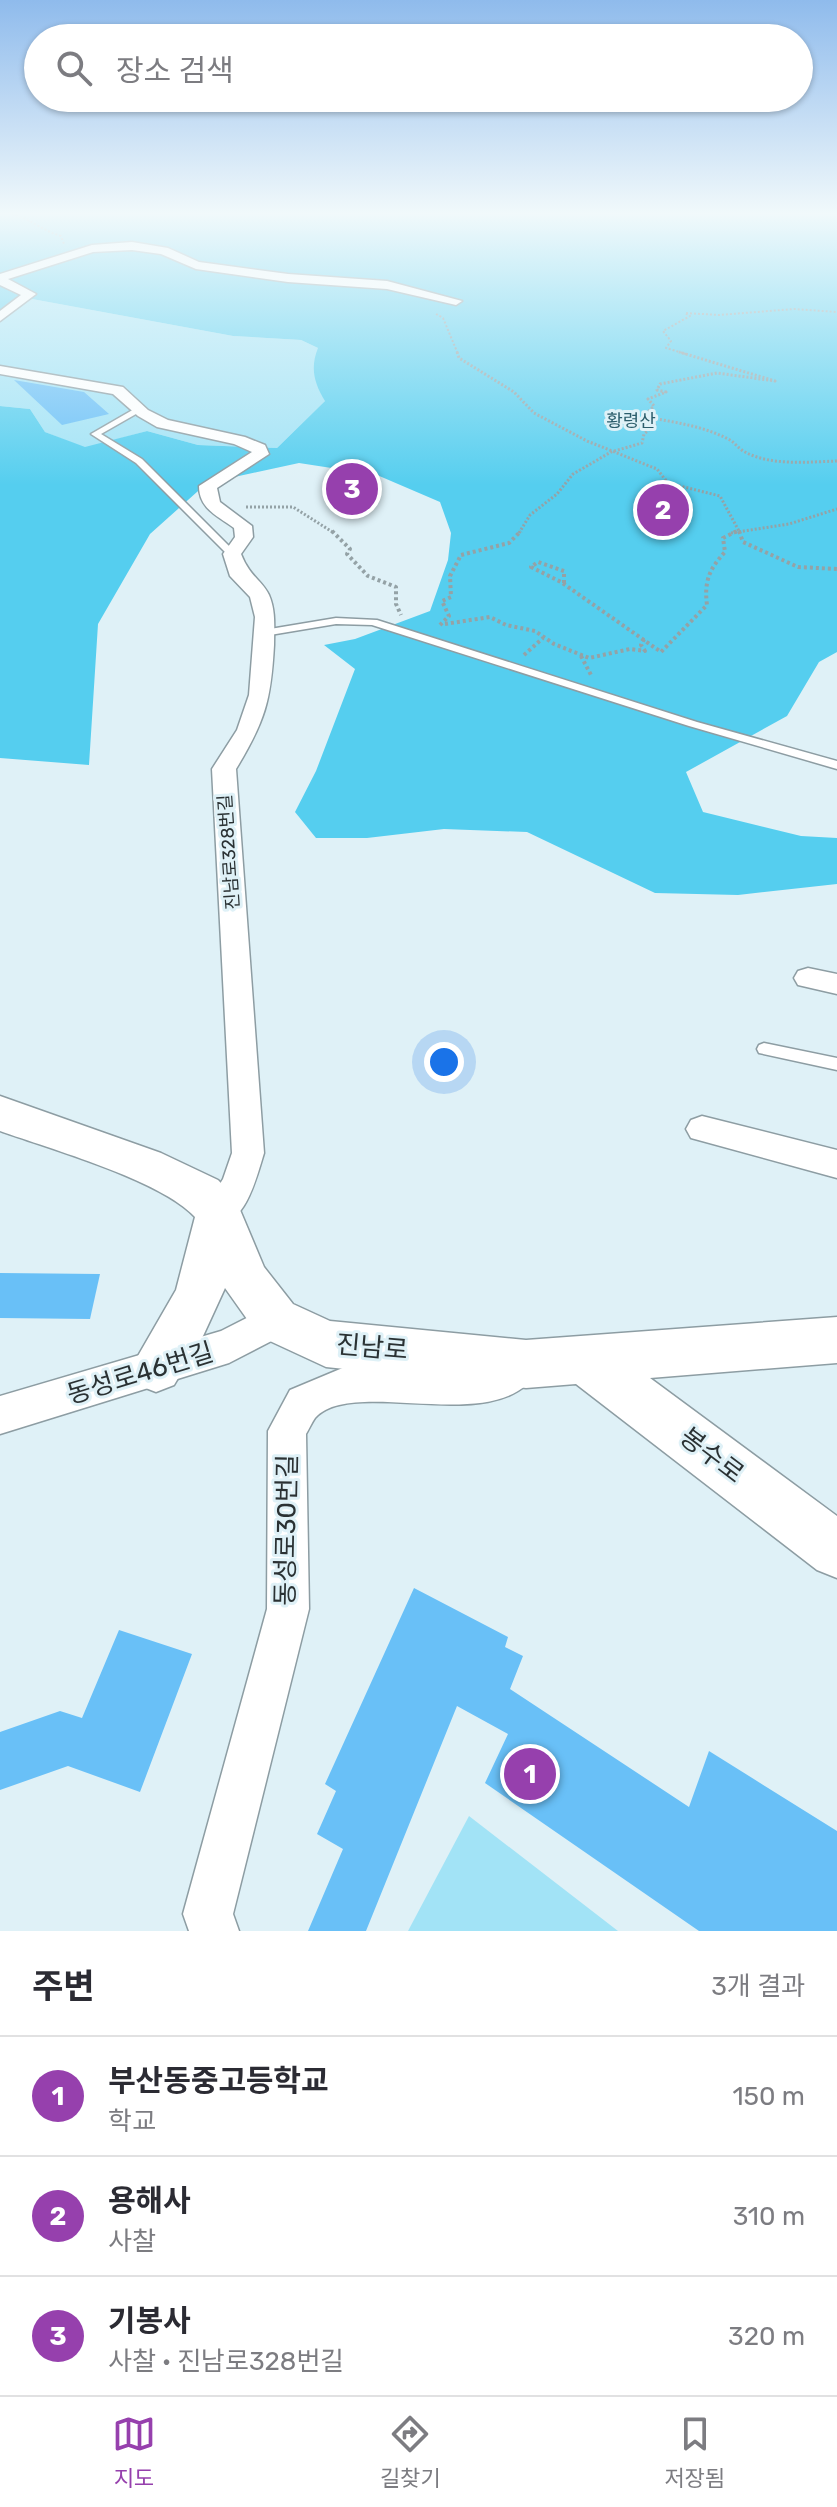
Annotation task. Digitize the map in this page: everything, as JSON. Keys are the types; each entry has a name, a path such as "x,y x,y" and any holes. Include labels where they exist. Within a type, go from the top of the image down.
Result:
{"street":[{"path":"0,317 17,304"},
{"path":"0,370 118,390 139,410 163,424 207,436 239,440 259,448 261,454 255,459 208,486 207,497 213,507 243,526 244,537 232,554"},
{"name":"진남로328번길","path":"219,1212 238,1185 248,1153 224,769 248,730 260,695 265,617 259,595 240,576 232,554"},
{"path":"808,978 837,984"},
{"name":"진남로","path":"0,1113 178,1179 202,1194 219,1212 245,1280 276,1320 326,1344 526,1364 837,1340"},
{"path":"702,1129 837,1164"},
{"path":"156,1368 191,1312 207,1267 208,1248 219,1212"},
{"name":"동성로46번길","path":"0,1415 229,1346 276,1320"},
{"name":"봉수로","path":"586,1361 837,1550"},
{"name":"동성로30번길","path":"214,1931 208,1914 288,1609 287,1431 303,1403 345,1385 487,1386 526,1364"}],"lane":[{"path":"139,410 95,434 139,461 232,554"},
{"path":"264,633 336,621 373,622 693,724 837,765"},
{"path":"764,1049 837,1064"}],"path":[{"path":"422,304 443,318 449,340 459,358 514,392 534,413 611,452 657,469 668,483 720,496 731,511 743,542 763,553 798,567 837,569"},
{"path":"440,625 449,616 442,601 451,597 450,576 461,555 509,543 526,527 530,515 557,494 573,474 611,452 642,443 644,434 655,425 648,412 654,406 648,399 666,392 657,390 660,384 726,370 775,381 745,379 726,370 690,354 670,351 667,343 671,341 663,331 678,327 689,319 690,316 685,313 752,314 770,309 803,308 837,312"},
{"path":"652,418 699,427 732,441 745,452 769,458 797,463 837,461"},
{"path":"213,507 277,506 305,512 312,522 337,534 350,549 347,554 351,561 373,581 396,587 398,613 404,619"},
{"path":"564,583 564,571 555,565 538,562 531,567 564,583 605,617 641,634 661,652 707,605 704,585 713,565 725,552 723,538 738,529 789,524 813,513 837,509"},
{"path":"430,624 490,617 506,625 535,631 554,644 589,658 630,649 645,651 641,645 644,639"}],"shaded area":[{"path":"22,304 60,304 233,336 301,340 318,348 325,401 277,448 198,445 147,431 85,448 45,432 30,409 0,406 0,316"},
{"path":"469,1816 618,1931 408,1931"}],"green space":[{"name":"황령산","path":"0,304 22,304 0,316"},
{"name":"황령산","path":"60,304 837,304 837,652 819,662 787,716 686,772 703,812 801,836 837,838 837,884 738,895 655,893 527,832 444,829 367,838 316,838 295,812 316,771 355,669 324,645 355,639 430,611 448,560 451,533 440,502 377,475 299,463 207,483 150,534 98,624 89,765 0,758 0,406 30,409 45,432 85,447 147,431 198,445 277,448 325,401 314,375 318,348 301,340 233,336"}],"building":[{"path":"14,380 84,392 109,414 62,425"},
{"path":"0,1273 100,1274 90,1319 0,1318"},
{"path":"414,1588 508,1637 505,1647 523,1656 510,1689 689,1807 709,1751 837,1831 837,1931 699,1931 485,1783 508,1734 457,1706 366,1931 308,1931 343,1849 317,1834 336,1791 325,1784"},
{"path":"119,1630 192,1654 140,1792 68,1766 0,1790 0,1732 60,1711 82,1718"}],"place":[{"name":"기봉사","path":"352,489"},
{"name":"용해사","path":"663,510"},
{"name":"부산동중고등학교","path":"530,1774"}]}
